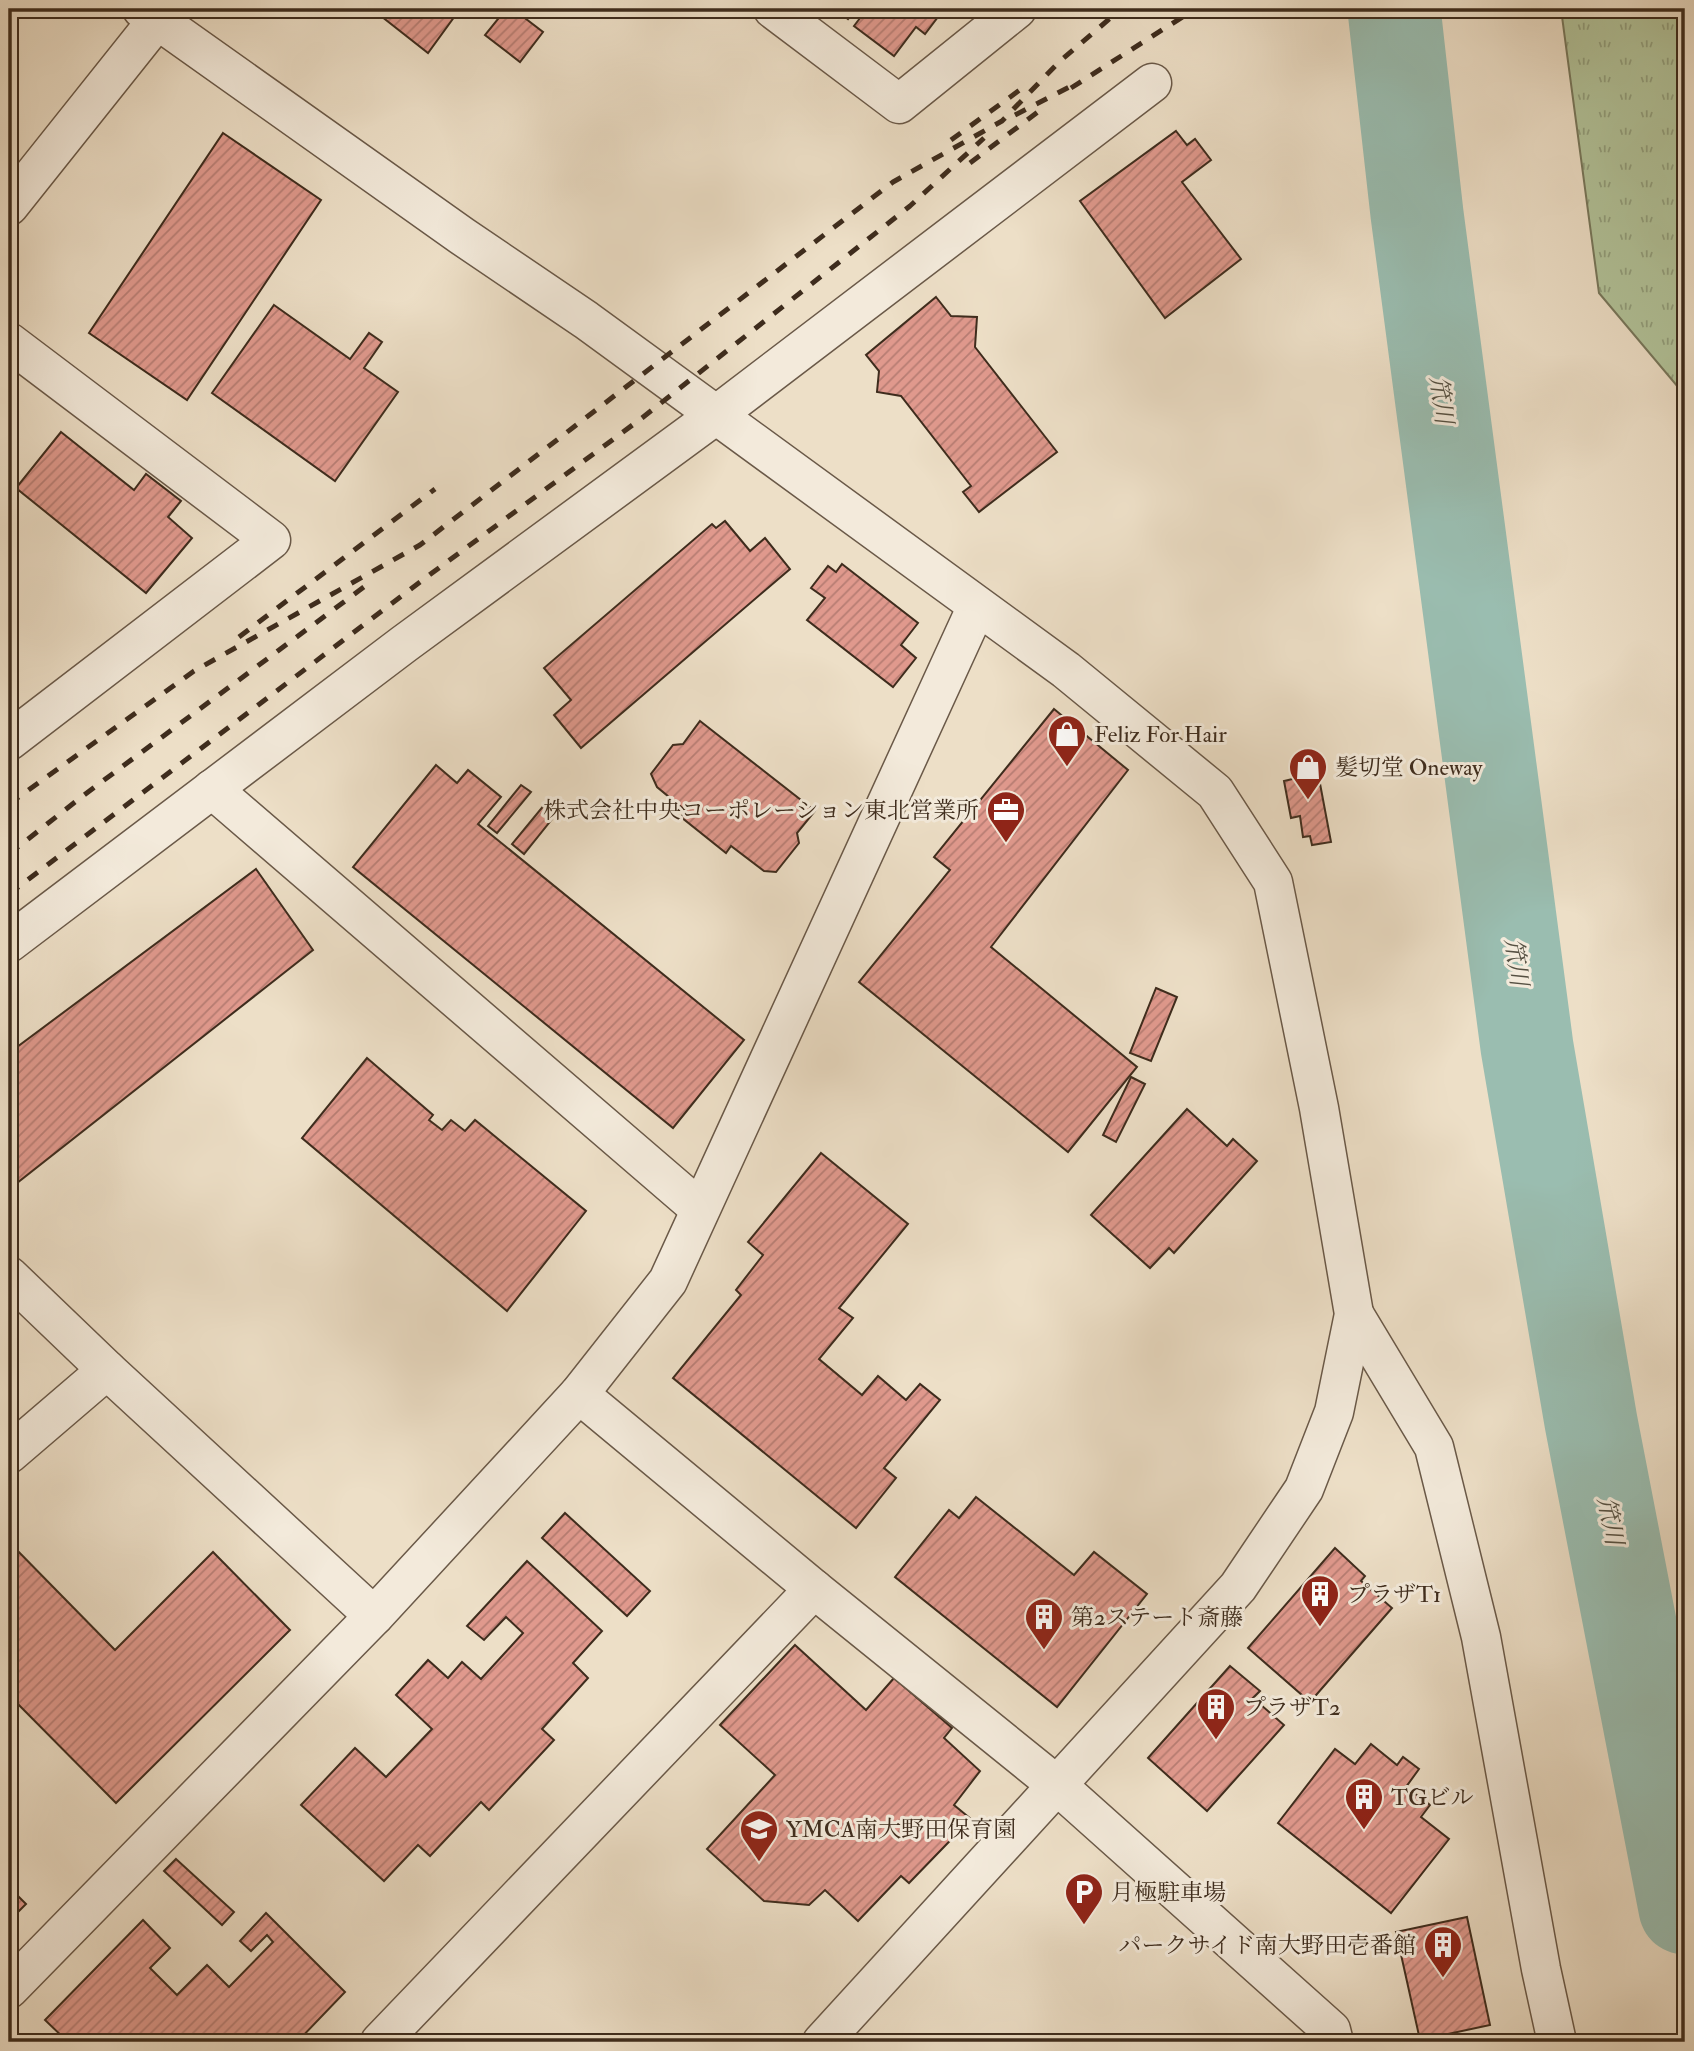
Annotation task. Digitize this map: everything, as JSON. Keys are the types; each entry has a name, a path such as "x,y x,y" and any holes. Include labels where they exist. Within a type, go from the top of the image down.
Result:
{"street":[{"path":"772,9 899,104 1017,9"},
{"path":"9,206 155,12 462,236 586,320 1066,670 1215,792 1273,882 1318,1108 1354,1314 1434,1447 1481,1637 1541,1969 1557,2042"},
{"path":"9,943 404,644 716,415 1152,83"},
{"path":"9,342 271,540 9,741"},
{"path":"9,1989 374,1616 579,1394 668,1281 977,606"},
{"path":"212,789 700,1209"},
{"path":"9,1276 374,1616"},
{"path":"821,2042 1058,1786 1237,1587 1304,1489 1334,1412 1354,1314"},
{"path":"9,1454 107,1370"},
{"path":"579,1394 1058,1786 1329,2038"},
{"path":"380,2042 814,1589"}],"green space":[{"path":"1561,9 1685,9 1685,393 1599,293"}],"building":[{"path":"372,9 460,9 428,53"},
{"path":"506,9 513,9 543,32 520,62 485,35"},
{"path":"835,9 856,9 848,19"},
{"path":"867,9 944,9 925,34 916,27 894,56 854,26"},
{"path":"1176,131 1187,145 1195,139 1211,160 1182,182 1241,259 1165,318 1080,201"},
{"path":"223,133 321,200 187,400 89,333"},
{"path":"936,297 951,316 977,317 975,347 1057,452 979,512 963,492 971,486 901,396 877,392 879,371 866,355"},
{"path":"274,305 350,359 369,333 382,342 364,368 398,392 335,481 212,393"},
{"path":"61,432 134,490 146,474 181,501 168,517 192,538 146,593 16,488"},
{"path":"725,521 750,551 765,538 790,569 581,748 554,715 571,700 544,668 712,524 716,528"},
{"path":"842,564 918,623 901,645 916,658 893,687 807,620 825,598 811,588 828,566 836,572"},
{"path":"1054,709 1128,770 991,947 1137,1067 1068,1152 859,982 950,870 934,857"},
{"path":"700,721 815,811 797,833 799,843 776,872 764,871 731,846 726,853 681,817 686,811 657,787 651,774 673,745 683,744"},
{"path":"436,765 457,783 468,770 501,797 478,824 744,1040 673,1128 353,867"},
{"path":"1318,773 1331,842 1312,845 1310,836 1303,837 1300,816 1291,818 1284,781"},
{"path":"521,785 531,792 497,833 488,826"},
{"path":"545,804 556,814 524,854 512,844"},
{"path":"256,869 313,950 17,1183 9,1172 9,1053"},
{"path":"1156,988 1177,997 1151,1061 1130,1053"},
{"path":"367,1058 433,1115 429,1120 442,1130 451,1120 465,1131 475,1120 586,1211 507,1311 302,1138"},
{"path":"1131,1077 1145,1084 1116,1142 1103,1135"},
{"path":"1187,1109 1227,1146 1233,1139 1257,1161 1174,1253 1169,1248 1150,1268 1091,1215"},
{"path":"821,1153 908,1224 839,1308 853,1318 819,1359 862,1395 878,1376 906,1400 920,1384 940,1400 884,1468 896,1478 856,1528 673,1378 741,1295 736,1290 763,1255 748,1242"},
{"name":"第2ステート斎藤","path":"976,1497 1074,1575 1094,1552 1147,1594 1057,1707 895,1577 949,1510 959,1518"},
{"path":"565,1513 650,1591 627,1616 542,1538"},
{"path":"9,1542 115,1650 213,1552 290,1630 116,1803 9,1695"},
{"name":"プラザT1","path":"1335,1548 1365,1576 1361,1581 1392,1608 1310,1702 1248,1648"},
{"path":"527,1561 602,1631 573,1663 588,1678 542,1729 554,1740 489,1810 481,1802 430,1856 418,1845 384,1881 301,1805 355,1748 386,1777 432,1729 396,1695 428,1660 448,1678 462,1662 481,1679 523,1633 506,1617 484,1640 467,1626"},
{"path":"795,1645 866,1710 894,1678 952,1728 944,1738 980,1771 954,1805 971,1819 909,1883 901,1876 858,1921 825,1890 809,1905 764,1901 707,1849 775,1775 720,1725"},
{"name":"プラザT2","path":"1230,1666 1260,1691 1253,1698 1284,1725 1207,1811 1148,1758"},
{"name":"TGビル","path":"1371,1744 1397,1765 1403,1757 1419,1769 1406,1787 1430,1805 1421,1817 1449,1839 1391,1913 1278,1823 1335,1749 1355,1764"},
{"path":"176,1859 234,1912 222,1925 164,1871"},
{"path":"9,1887 26,1904 9,1921"},
{"path":"266,1913 345,1992 297,2042 68,2042 45,2020 143,1920 170,1948 150,1968 177,1995 207,1965 229,1987 273,1942 267,1935 251,1951 240,1941"},
{"name":"パークサイド南大野田壱番館","path":"1467,1917 1490,2025 1420,2040 1396,1932"}],"waterway":[{"name":"笊川","path":"1394,9 1417,214 1527,1047 1591,1422 1685,1908"}],"railway":[{"path":"9,804 194,671 420,545 893,182 1002,121 1059,62 1121,9"},
{"path":"1071,88 1195,9"},
{"path":"1015,115 1077,83"},
{"path":"951,140 1028,84"},
{"path":"970,163 1043,108"},
{"path":"9,894 432,573 642,418 910,206 984,138"},
{"path":"239,637 435,489"},
{"path":"9,854 372,581"}],"place":[{"name":"Feliz For Hair","path":"1067,768"},
{"name":"髪切堂 Oneway","path":"1308,801"},
{"name":"株式会社中央コーポレーション東北営業所","path":"1006,844"},
{"name":"プラザT1","path":"1320,1628"},
{"name":"第2ステート斎藤","path":"1044,1651"},
{"name":"プラザT2","path":"1216,1741"},
{"name":"TGビル","path":"1364,1831"},
{"name":"YMCA南大野田保育園","path":"759,1863"},
{"name":"月極駐車場","path":"1084,1926"},
{"name":"パークサイド南大野田壱番館","path":"1443,1979"}]}
